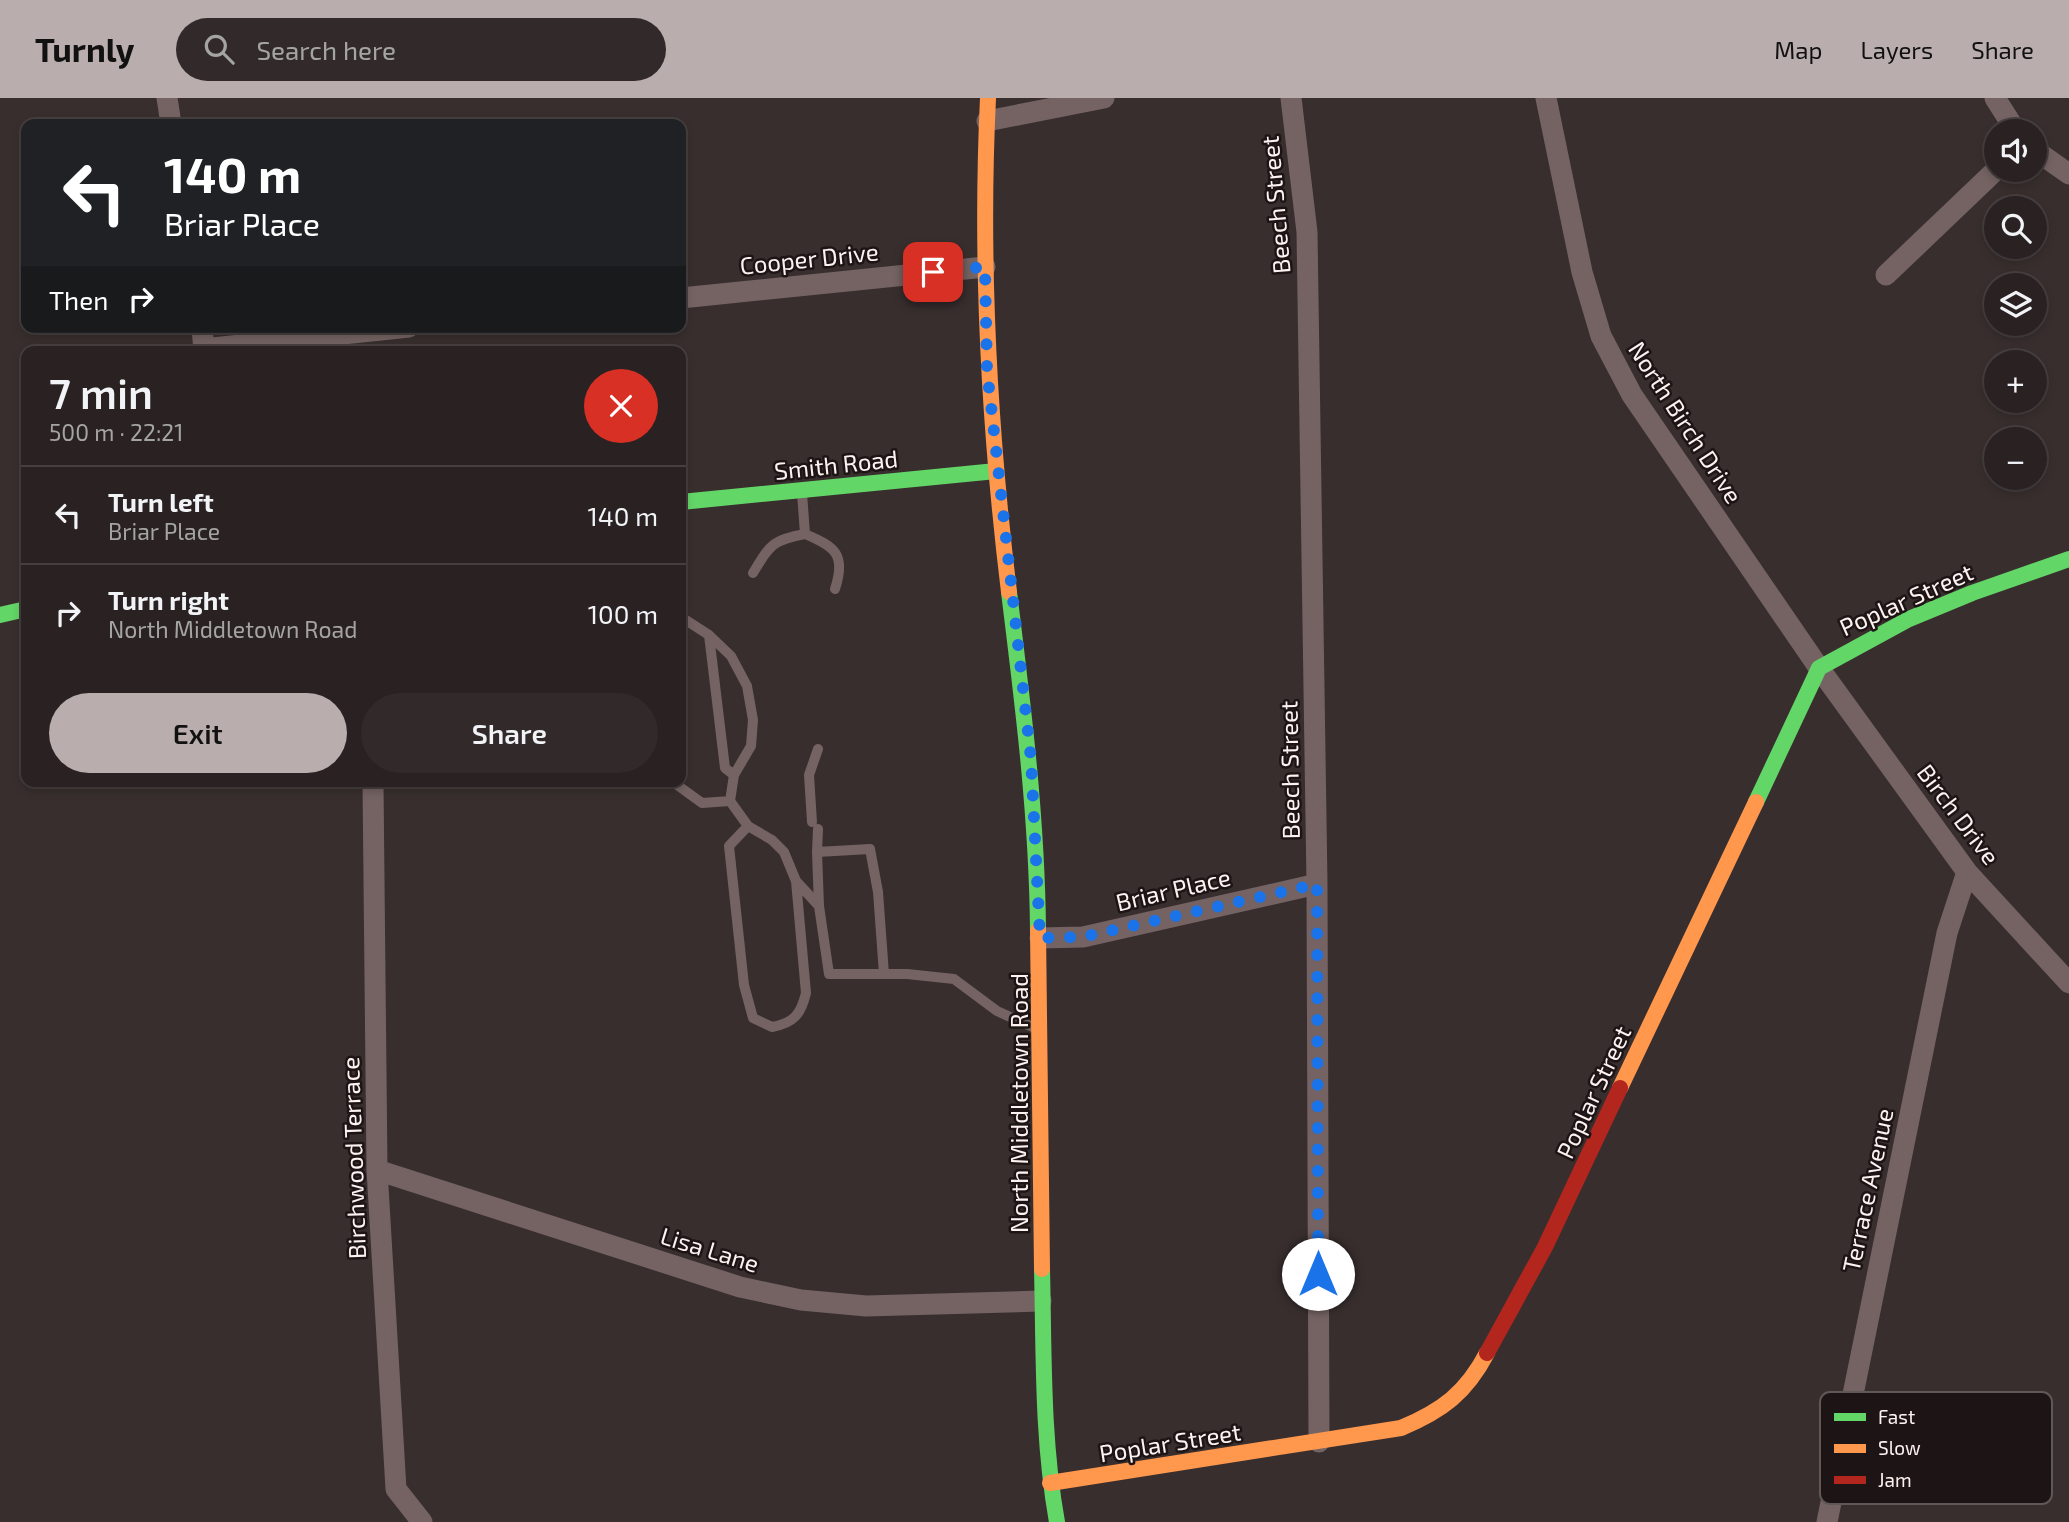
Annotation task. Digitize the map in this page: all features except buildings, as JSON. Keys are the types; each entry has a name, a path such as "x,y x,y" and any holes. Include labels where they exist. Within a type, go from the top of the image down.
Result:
{"street":[{"path":"167,98 170,119"},
{"name":"North Middletown Road","path":"988,98 985,267 987,370 996,471 1031,759 1040,938 1041,1301 1050,1483 1057,1522"},
{"path":"987,121 1104,98"},
{"name":"Beech Street","path":"1291,98 1307,232 1317,884 1319,1442"},
{"name":"North Birch Drive","path":"1546,98 1582,272 1601,336 1632,395 1819,668"},
{"path":"1995,98 2008,119"},
{"path":"2047,158 2069,174"},
{"path":"1886,275 1984,181"},
{"name":"Cooper Drive","path":"686,297 985,267"},
{"path":"247,346 358,333"},
{"name":"Smith Road","path":"686,502 996,471"},
{"name":"Poplar Street","path":"1050,1483 1401,1428 1433,1415 1458,1395 1481,1365 1545,1247 1819,668 1858,642 1894,625 2009,579 2069,559"},
{"path":"0,615 21,610"},
{"name":"Birch Drive","path":"1819,668 1967,872 2069,983"},
{"name":"Birchwood Terrace","path":"373,787 377,1170 396,1489 422,1522"},
{"name":"Terrace Avenue","path":"1853,1392 1947,933 1967,872"},
{"name":"Briar Place","path":"1040,938 1083,937 1317,884"},
{"name":"Lisa Lane","path":"377,1170 740,1287 801,1300 866,1306 1041,1301"},
{"name":"Terrace Avenue","path":"1827,1522 1831,1504"}],"lane":[{"path":"802,490 805,534"},
{"path":"753,573 771,545 782,538 805,534 828,544 839,557 840,573 835,589"},
{"path":"686,620 709,635 731,656 747,685 753,720 751,746 734,775 730,800 748,827 772,840 784,852 796,881 806,993 802,1010 794,1019 772,1027 753,1018 744,985 729,846 748,827"},
{"path":"709,635 725,768 734,775"},
{"path":"818,749 809,775 815,825 819,906 829,974 884,974 954,979 997,1011 1040,1031"},
{"path":"680,787 702,803 730,800"},
{"path":"817,852 870,849 878,892 884,974"},
{"path":"796,881 819,906"}],"traffic: fast":[{"path":"686,502 996,471"},
{"path":"1756,802 1819,668 1909,619 1972,593 2069,559"},
{"path":"1009,592 1032,803 1038,930"},
{"path":"0,615 21,610"},
{"path":"1042,1269 1046,1428 1057,1522"}],"traffic: slow":[{"path":"988,98 985,222 988,345 996,469 1009,592"},
{"path":"1620,1088 1756,802"},
{"path":"1038,930 1042,1269"},
{"path":"1050,1483 1401,1428 1429,1415 1451,1399 1470,1379 1487,1353"}],"traffic: jam":[{"path":"1487,1353 1545,1247 1620,1088"}],"route":[{"path":"933,272 985,267 987,370 996,471 1031,759 1040,938 1083,937 1317,884 1318,1274"}]}
